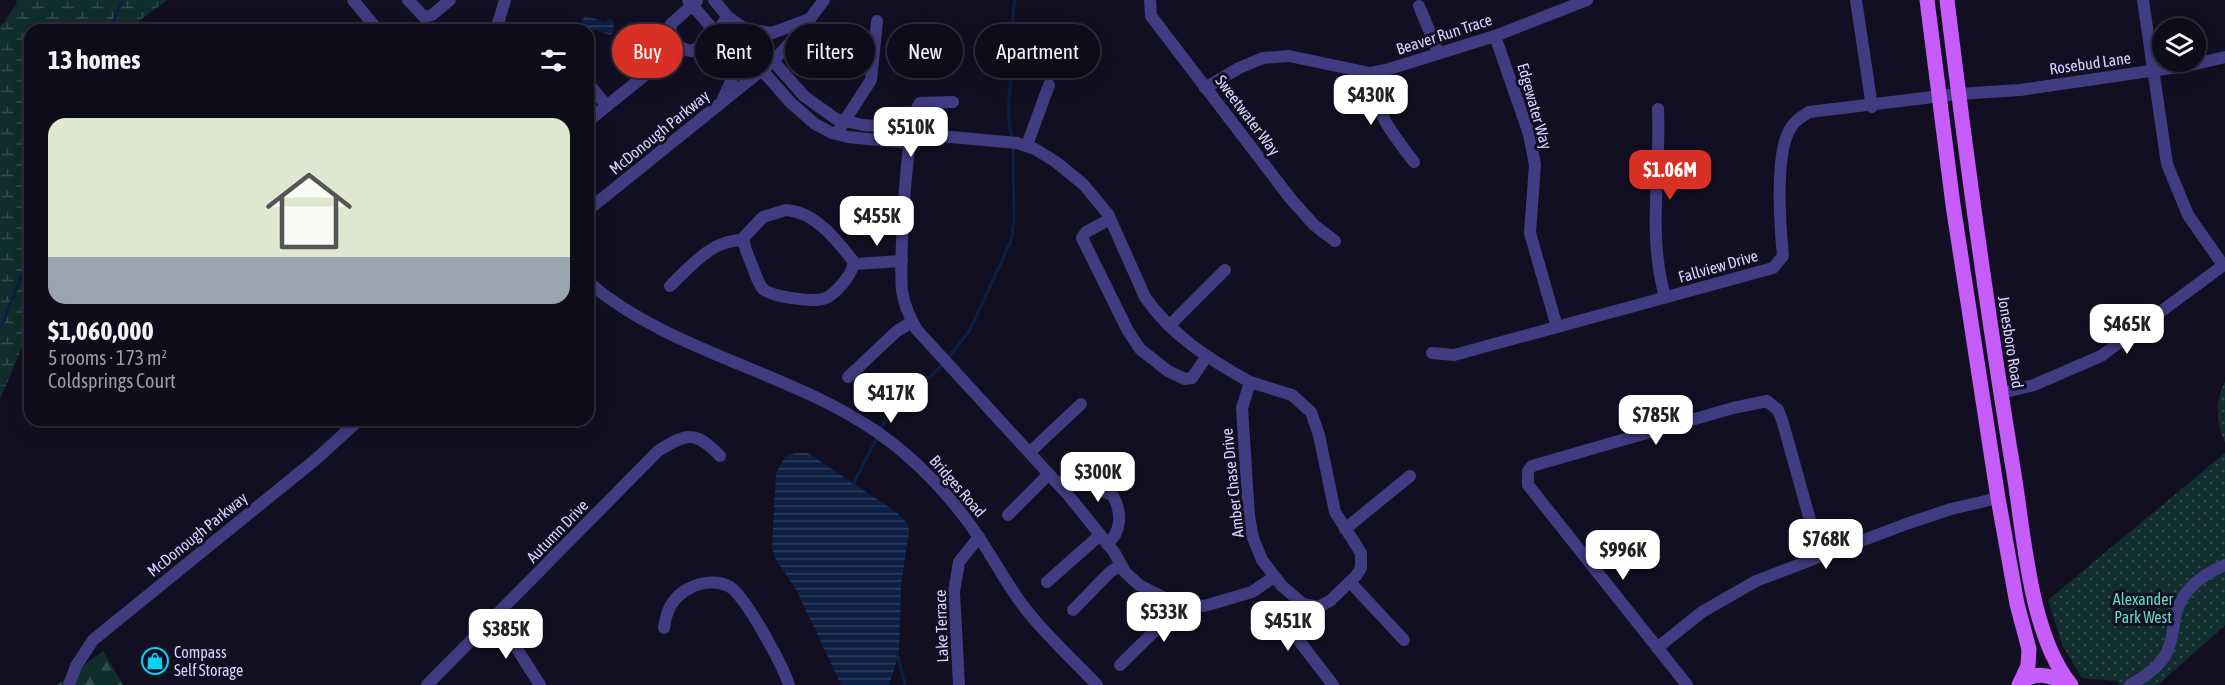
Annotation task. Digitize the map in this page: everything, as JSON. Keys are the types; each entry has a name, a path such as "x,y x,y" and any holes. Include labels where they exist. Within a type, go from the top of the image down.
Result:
{"main road":[{"path":"1927,0 1939,97 1998,498 2017,604 2030,649 2028,666 2019,684"},
{"name":"Jonesboro Road","path":"1947,0 1958,94 2001,393 2040,620 2049,650 2069,684"},
{"path":"2019,684 2033,676 2043,675 2069,684"}],"street":[{"path":"354,0 373,24"},
{"path":"408,0 424,17 432,15 450,0"},
{"path":"498,24 505,0"},
{"path":"714,0 728,17 738,24"},
{"name":"McDonough Parkway","path":"773,60 812,18 824,0"},
{"name":"Sweetwater Way","path":"1150,0 1151,16 1205,88 1290,198 1314,225 1335,241"},
{"name":"Beaver Run Trace","path":"1205,88 1239,68 1263,58 1289,56 1370,73 1495,36 1587,0"},
{"path":"1856,0 1872,106"},
{"path":"2142,0 2152,71"},
{"path":"695,49 692,51 683,49 675,43 670,33 671,24 692,2 709,24"},
{"path":"1419,6 1438,52"},
{"path":"723,24 728,17"},
{"path":"773,33 812,18"},
{"path":"837,135 871,80 877,21"},
{"name":"Edgewater Way","path":"1495,36 1529,134 1535,165 1530,233 1557,327"},
{"name":"Rosebud Lane","path":"2206,61 2225,57"},
{"path":"773,62 811,102 843,122 912,128 929,135 996,139 1027,145 1074,176 1100,202 1145,297 1169,326 1207,356 1250,382 1292,395 1311,412 1320,435 1335,512 1362,556 1361,568 1350,582 1323,605 1308,606 1300,630 1300,642 1333,685"},
{"name":"Rosebud Lane","path":"1958,94 2020,90 2152,71"},
{"path":"2001,393 2034,385 2101,356 2224,264 2188,215 2167,164 2152,72"},
{"path":"1370,73 1371,91 1378,108 1388,127 1414,162"},
{"path":"594,116 642,78"},
{"path":"720,104 733,78"},
{"name":"McDonough Parkway","path":"594,205 752,78"},
{"path":"768,78 799,111 837,135 908,143 929,135"},
{"path":"1027,145 1049,85"},
{"path":"594,91 607,106"},
{"name":"Fallview Drive","path":"1432,352 1454,355 1773,268 1783,256 1780,190 1782,151 1787,132 1795,121 1809,112 1958,94"},
{"path":"952,102 920,103 908,143 902,261 903,296 912,322 929,346 1059,485 1104,539 1121,566 1139,585 1174,602 1216,604 1257,590 1274,576"},
{"path":"1658,109 1658,174 1654,240 1665,297"},
{"path":"793,211 816,221 854,264 851,273 825,298 814,300 774,294 764,290 759,282 744,240 746,233 763,217 778,212 793,211"},
{"path":"1110,219 1086,232 1082,238 1135,341 1148,357 1185,379 1192,378 1207,356"},
{"path":"670,286 712,248 730,241 744,240"},
{"path":"854,264 902,261"},
{"path":"1169,326 1225,270"},
{"name":"Bridges Road","path":"594,287 615,305 650,326 833,404 879,433 921,468 965,516 1027,611 1097,685"},
{"path":"848,377 897,331 912,322"},
{"name":"Amber Chase Drive","path":"1250,382 1243,398 1242,408 1250,524 1258,550 1274,576 1297,599 1308,606"},
{"path":"1686,685 1528,485 1528,471 1532,465 1733,408 1767,401 1778,410 1785,427 1820,556"},
{"path":"1030,452 1081,404"},
{"name":"McDonough Parkway","path":"69,685 76,666 93,640 315,460 352,426"},
{"name":"Autumn Drive","path":"427,685 658,452 680,438 693,436 705,441 720,456"},
{"path":"1008,515 1049,474"},
{"path":"1047,582 1104,539 1117,534 1119,526 1113,496 1077,476 1071,476 1059,485"},
{"path":"1345,529 1410,476"},
{"path":"1658,648 1702,612 1731,593 1820,556 1951,508 1998,498"},
{"name":"Lake Terrace","path":"960,685 954,592 959,562 979,537"},
{"path":"2130,685 2145,676 2164,657 2171,642 2178,606 2184,595 2203,576 2225,565"},
{"path":"1073,610 1110,572 1121,566"},
{"path":"1350,582 1404,640"},
{"path":"664,628 665,616 680,592 697,584 714,583 729,587 739,595 753,616 789,685"},
{"path":"1120,665 1170,616 1174,602"},
{"path":"491,620 510,638 540,685"}],"green space":[{"path":"16,0 167,0 138,24 24,24 24,343 0,399 0,27 17,4"},
{"path":"2225,382 2225,443 2220,428 2218,405"},
{"name":"Alexander Park West","path":"2225,453 2225,625 2158,685 2120,685 2117,681 2082,678 2062,645 2048,600"},
{"path":"103,651 123,685 57,685"}],"water":[{"path":"585,16 605,22 609,19 614,21 610,35 594,30 594,24 581,24"},
{"path":"795,453 808,453 896,512 908,524 909,532 901,585 899,653 889,685 841,685 796,589 776,560 772,548 776,473 785,457"}],"waterway":[{"path":"113,24 123,0"},
{"path":"1012,138 1009,110 1015,0"},
{"path":"948,358 970,330 1011,241 1014,221 1013,147"},
{"path":"0,329 24,271"},
{"path":"881,429 894,410 944,363"},
{"path":"853,484 877,438"},
{"path":"898,656 905,685"}],"place":[{"name":"Compass Self Storage","path":"155,661"}]}
